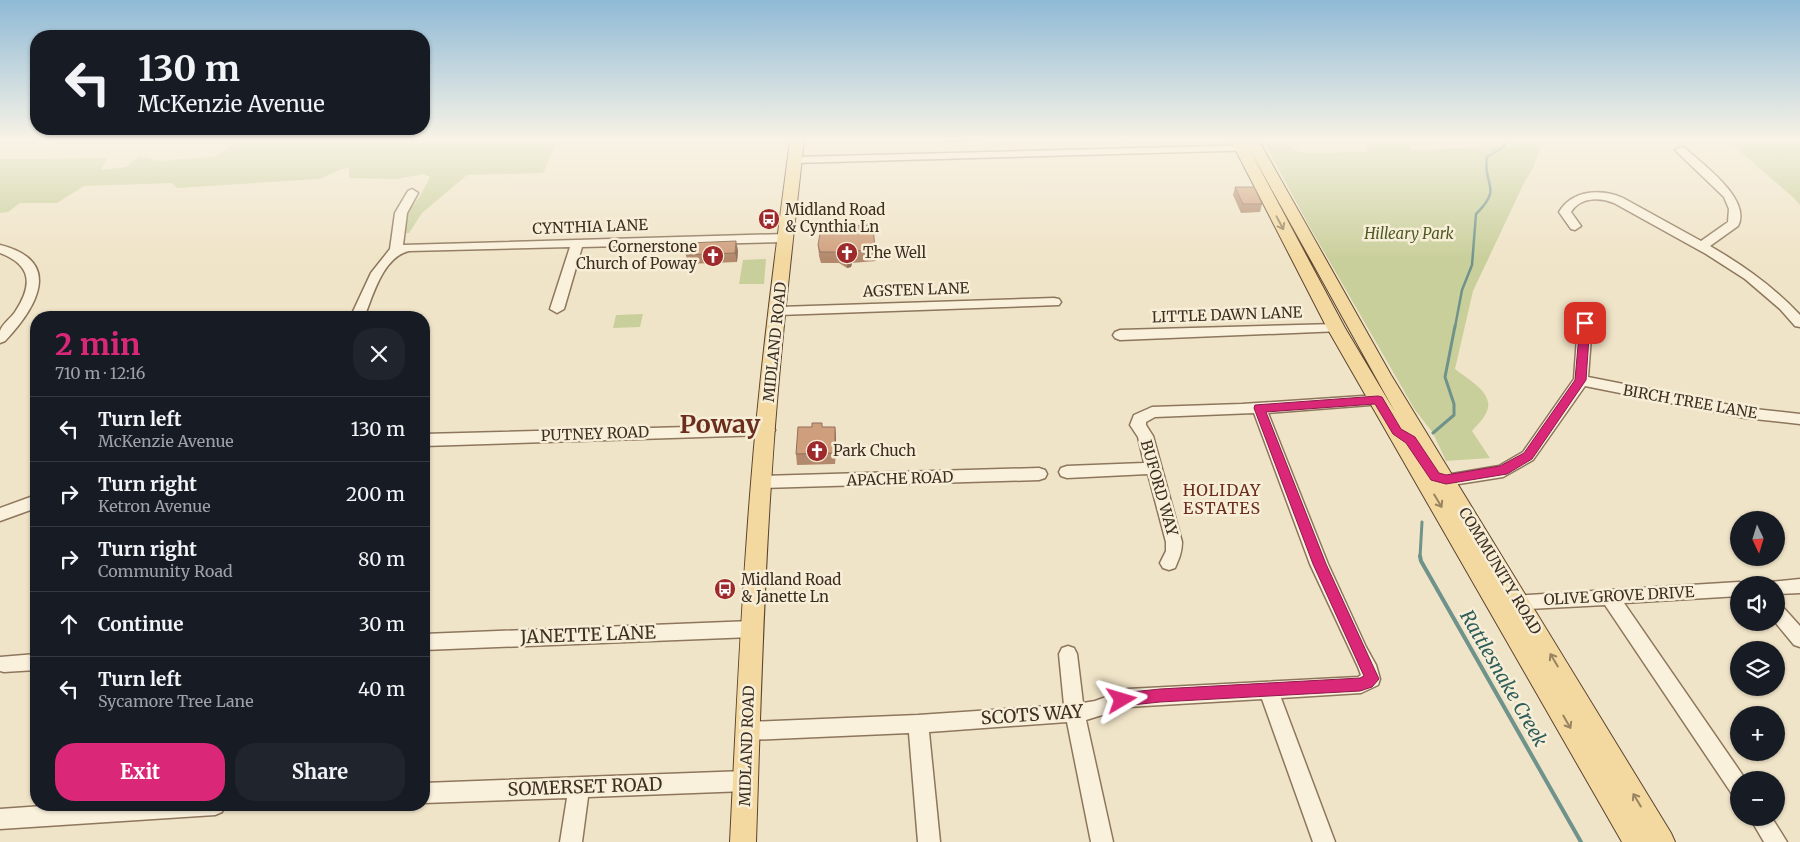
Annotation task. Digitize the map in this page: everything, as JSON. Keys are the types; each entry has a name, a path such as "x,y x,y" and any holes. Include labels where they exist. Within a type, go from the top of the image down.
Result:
{"main road":[{"name":"MIDLAND ROAD","path":"743,842 752,629 761,482 792,180"},
{"name":"COMMUNITY ROAD","path":"1263,180 1316,291 1382,376 1446,480 1509,603 1637,842"},
{"name":"COMMUNITY ROAD","path":"1265,180 1345,327 1378,400 1397,432 1662,842"},
{"path":"1378,400 1390,404 1410,432 1426,446"},
{"path":"1397,432 1410,440 1435,477 1446,480"}],"street":[{"path":"1702,246 1720,236 1734,223 1735,209 1725,191 1714,180"},
{"path":"359,311 376,273 385,259 396,250 397,227 412,192"},
{"path":"1575,226 1565,212 1576,200 1590,196 1610,197 1727,261 1766,290 1800,323"},
{"name":"CYNTHIA LANE","path":"396,250 409,247 785,238"},
{"path":"557,309 577,243"},
{"path":"0,249 14,253 26,261 33,271 34,283 24,311 0,338"},
{"name":"AGSTEN LANE","path":"779,311 1054,302"},
{"path":"1446,480 1503,470 1528,456 1581,380 1585,323 1594,314"},
{"name":"LITTLE DAWN LANE","path":"1120,335 1345,327"},
{"name":"BIRCH TREE LANE","path":"1581,380 1745,413 1800,419"},
{"path":"1259,408 1378,400"},
{"name":"BUFORD WAY","path":"1169,563 1174,551 1174,542 1145,436 1138,425 1139,419 1143,415 1160,411 1259,408"},
{"name":"SCOTS WAY","path":"748,731 918,724 1075,713 1095,710 1128,698 1360,684 1372,679 1316,556 1259,408"},
{"name":"PUTNEY ROAD","path":"430,440 766,430"},
{"path":"1068,472 1154,468"},
{"name":"APACHE ROAD","path":"761,482 1039,474"},
{"path":"0,515 30,503"},
{"path":"1785,587 1800,586"},
{"name":"OLIVE GROVE DRIVE","path":"1509,603 1730,589"},
{"path":"1609,596 1730,774"},
{"path":"1785,622 1800,639"},
{"name":"JANETTE LANE","path":"430,642 752,629"},
{"path":"1068,654 1068,675 1102,842"},
{"path":"4,664 30,662"},
{"path":"1268,689 1324,842"},
{"path":"918,724 929,842"},
{"name":"SOMERSET ROAD","path":"430,793 746,781"},
{"path":"571,842 579,787"},
{"path":"0,819 123,811"},
{"path":"1765,826 1776,842"}],"green space":[{"path":"0,180 299,180 177,188 172,183 84,186 57,203 20,203 8,212 0,213"},
{"path":"428,180 461,180 422,213 409,233 402,234 408,212"},
{"name":"Hilleary Park","path":"1285,180 1526,180 1473,291 1455,369 1472,381 1487,398 1486,414 1472,431 1490,458 1446,461 1433,433 1415,410"},
{"path":"1773,180 1800,180 1800,205"},
{"path":"766,259 764,284 739,284 743,260"},
{"path":"643,314 640,327 613,328 616,315"}],"building":[{"path":"1235,187 1254,187 1262,204 1243,204"},
{"path":"873,225 875,250 851,251 850,256 847,257 838,252 820,252 818,245 821,227"},
{"path":"736,241 735,253 686,255 688,243"},
{"path":"812,423 822,423 822,427 835,427 835,453 796,454 798,427 812,427"}],"waterway":[{"name":"Rattlesnake Creek","path":"1455,327 1462,290 1472,265 1476,214 1489,197 1489,180"},
{"name":"Rattlesnake Creek","path":"1433,433 1454,415 1454,404 1445,377 1455,326"},
{"name":"Rattlesnake Creek","path":"1420,556 1422,522"},
{"name":"Rattlesnake Creek","path":"1420,556 1421,561 1581,842"}],"place":[{"name":"Midland Road & Cynthia Ln","path":"769,219"},
{"name":"The Well","path":"847,253"},
{"name":"Cornerstone Church of Poway","path":"713,256"},
{"name":"Park Chuch","path":"817,451"},
{"name":"Midland Road & Janette Ln","path":"725,589"}],"district":[{"name":"Poway","path":"720,424"},
{"name":"HOLIDAY ESTATES","path":"1222,499"}],"route":[{"path":"1122,700 1128,698 1360,684 1372,679 1319,564 1259,408 1378,400 1397,432 1416,446 1435,477 1446,480 1488,474 1516,465 1528,456 1570,398 1581,380 1585,323"}]}
